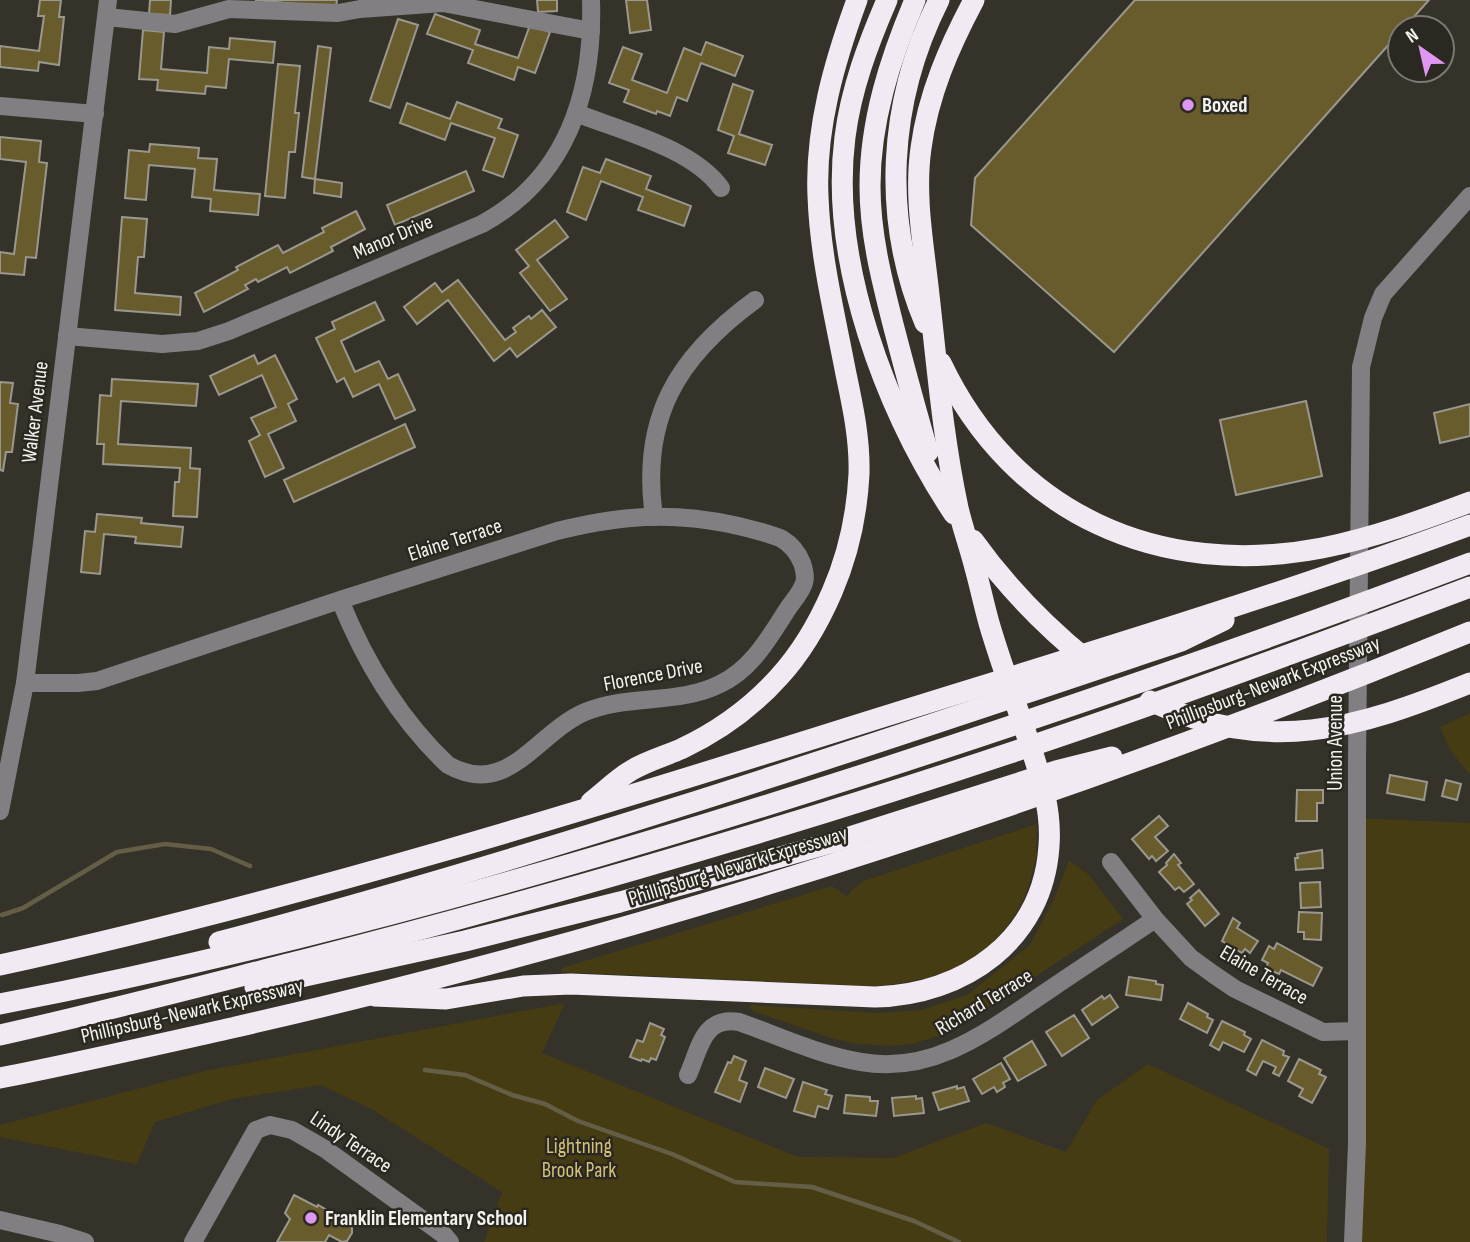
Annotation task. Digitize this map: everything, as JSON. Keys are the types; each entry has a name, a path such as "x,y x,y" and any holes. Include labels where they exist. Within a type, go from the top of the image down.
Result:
{"highway":[{"path":"581,810 632,770 685,747 760,697 779,677 812,630 827,604 846,554 857,501 858,445 855,417 827,277 817,194 821,134 826,106 839,53 857,0"},
{"path":"887,0 857,79 845,137 842,179 849,254 874,349 902,421 927,470 959,522 992,566 1033,611 1075,651 1119,683 1152,702 1198,719 1247,730 1315,730 1364,722 1470,683"},
{"path":"915,0 894,55 878,111 870,168 872,226 885,291 930,460 966,571 989,622"},
{"path":"939,0 912,63 903,108 894,174 901,248 915,297 938,355 960,397 986,436 1013,465 1056,500 1131,538 1187,552 1213,555 1294,552 1357,540 1470,502"},
{"path":"903,108 930,43 953,0"},
{"path":"374,996 446,999 523,986 571,984 875,996 918,993 967,975 989,960 1009,941 1025,919 1045,871 1049,845 1046,797 989,622 958,509 947,443 918,192 920,152 932,95 947,54 974,0"},
{"path":"0,965 393,865 581,810 818,738 1292,587 1470,525"},
{"name":"Phillipsburg-Newark Expressway","path":"0,1004 274,944 531,876 826,787 1091,699 1470,563"},
{"path":"32,998 180,953 501,863 757,783 1181,641 1292,587"},
{"name":"Phillipsburg-Newark Expressway","path":"0,1035 428,928 602,880 1007,754 1470,587"},
{"name":"Phillipsburg-Newark Expressway","path":"8,1076 374,996 565,944 789,877 1035,797 1204,736 1470,632"},
{"path":"26,1029 204,999 517,929 794,854 940,810 1056,771 1204,736"}],"street":[{"name":"Manor Drive","path":"67,336 162,344 198,341 229,331 503,213 534,187 560,149 576,113 592,31 591,0"},
{"name":"Walker Avenue","path":"0,811 25,683 108,8 175,24 229,9 338,13 443,3 592,31"},
{"path":"0,106 94,114"},
{"path":"576,113 685,156 702,166 721,188"},
{"name":"Union Avenue","path":"1353,1242 1357,1143 1359,456 1362,367 1373,318 1383,294 1470,196"},
{"path":"654,517 650,476 652,455 661,414 669,394 690,358 704,342 755,300"},
{"name":"Elaine Terrace","path":"25,683 97,681 558,531 594,522 654,517 708,520 745,527 781,538 796,550 804,566 804,582 764,645"},
{"name":"Florence Drive","path":"340,600 387,695 435,753 458,771 481,776 493,774 515,764 558,727 585,712 609,704 699,692 721,684 742,670 764,645"},
{"name":"Elaine Terrace","path":"1111,862 1155,919 1191,958 1235,989 1323,1032 1356,1031"},
{"name":"Richard Terrace","path":"688,1075 707,1031 724,1021 739,1022 836,1056 862,1062 904,1063 943,1055 982,1035 1155,919"},
{"name":"Lindy Terrace","path":"193,1242 256,1130 270,1125 287,1127 326,1149 450,1242"},
{"path":"0,1220 85,1242"}],"green space":[{"path":"1470,713 1470,775 1450,750 1440,727"},
{"path":"1357,818 1470,823 1470,1242 1352,1242"},
{"path":"1037,824 1036,852 1038,851 1026,893 1014,916 982,951 963,964 942,973 919,980 870,986 562,972 562,968 832,886 849,898 849,893 863,881"},
{"path":"1069,860 1089,875 1123,919 972,1018 939,1036 893,1046 859,1044 834,1039 753,1011 749,1005 877,1013 922,1010 967,995 1030,945 1055,897"},
{"name":"Lightning Brook Park","path":"565,1003 542,1053 798,1157 893,1158 986,1123 1066,1152 1097,1100 1148,1064 1329,1149 1327,1242 484,1242 502,1192 373,1110 321,1085 232,1099 155,1122 137,1164 0,1137 0,1125 205,1071"}],"building":[{"path":"40,0 61,0 59,17 64,17 59,65 39,62 38,71 0,67 0,46 39,51 44,16 38,16"},
{"path":"150,0 171,0 170,15 149,14"},
{"path":"255,0 337,0 336,8"},
{"path":"537,0 557,0 557,11 538,12"},
{"path":"626,0 647,0 651,30 630,33"},
{"name":"Boxed","path":"1135,0 1429,0 1416,14 1386,14 1386,48 1114,352 971,225 975,178"},
{"path":"435,14 480,30 475,44 518,58 530,25 550,32 535,73 518,67 514,80 468,63 473,50 427,34"},
{"path":"398,19 418,25 390,108 370,101"},
{"path":"143,30 164,32 161,69 207,73 209,47 229,49 230,38 275,42 273,63 229,59 226,88 206,86 205,94 157,90 158,80 139,79"},
{"path":"706,42 743,56 735,76 701,63 687,101 677,97 670,116 657,111 656,114 624,102 629,90 609,83 623,47 642,54 632,80 667,93 684,48 701,55"},
{"path":"318,46 331,48 315,179 302,177"},
{"path":"278,64 300,66 295,113 299,113 295,152 289,152 285,198 265,196"},
{"path":"733,84 753,91 739,134 772,145 765,165 728,153 734,136 718,130"},
{"path":"457,102 502,119 498,128 518,135 503,177 483,170 495,138 451,123 445,140 400,123 407,103 450,119"},
{"path":"0,137 41,141 39,162 47,163 36,258 26,257 24,275 0,273 0,252 14,254 26,162 0,159"},
{"path":"150,144 199,148 198,158 217,159 214,190 260,194 258,215 210,211 211,199 192,197 195,169 149,165 146,200 125,198 129,150 149,152"},
{"path":"606,159 651,176 646,189 691,206 684,226 638,210 643,197 601,181 586,220 567,212 583,167 600,173"},
{"path":"466,171 474,191 395,225 387,205"},
{"path":"315,179 342,183 341,197 314,193"},
{"path":"356,211 365,229 331,247 333,251 290,273 287,267 258,282 256,279 245,285 248,289 204,312 195,293 278,245 283,253 324,232 322,228"},
{"path":"122,217 147,219 144,257 138,257 135,293 181,297 180,315 115,310"},
{"path":"555,220 568,237 537,260 567,299 550,311 520,273 529,266 516,250"},
{"path":"458,280 505,340 516,332 513,328 542,310 556,327 517,357 510,348 494,361 448,300 417,324 404,307 435,283 442,292"},
{"path":"375,302 384,320 341,341 355,372 379,361 388,379 398,374 415,410 395,419 379,384 353,397 344,378 337,382 316,338 335,329 332,322"},
{"path":"254,355 258,364 275,355 297,399 288,404 296,421 268,434 284,468 265,477 249,441 260,435 251,418 276,407 262,375 219,395 210,376"},
{"path":"112,379 198,384 196,406 121,401 118,444 191,448 190,468 200,469 197,517 173,516 175,482 179,482 180,468 103,464 104,444 97,444 100,395 111,396"},
{"path":"0,382 13,383 10,403 18,404 12,452 6,452 3,471 0,470"},
{"path":"1306,401 1322,476 1236,495 1220,420"},
{"path":"1470,404 1470,436 1440,443 1434,413"},
{"path":"405,424 415,447 294,502 284,480"},
{"path":"97,514 142,518 141,523 183,527 181,547 135,543 136,537 104,534 100,574 81,572 85,531 95,532"},
{"path":"1390,775 1427,782 1424,800 1387,793"},
{"path":"1446,780 1461,784 1457,800 1442,796"},
{"path":"1297,790 1323,790 1323,803 1317,803 1317,821 1296,821"},
{"path":"1159,816 1168,826 1155,837 1168,851 1156,861 1152,856 1149,859 1132,839"},
{"path":"1322,850 1323,868 1296,870 1297,854"},
{"path":"1174,854 1181,863 1178,865 1194,884 1184,892 1179,887 1175,890 1159,872"},
{"path":"1320,882 1321,907 1301,908 1300,883"},
{"path":"1199,890 1219,914 1205,926 1187,904"},
{"path":"1299,912 1322,913 1321,940 1304,939 1304,932 1298,932"},
{"path":"1233,918 1240,923 1237,928 1258,941 1250,953 1245,949 1242,953 1222,941"},
{"path":"1277,943 1322,968 1313,986 1281,970 1279,974 1266,968 1268,963 1262,960 1269,946 1274,949"},
{"path":"1129,977 1156,981 1156,984 1163,985 1161,1000 1126,995"},
{"path":"1110,995 1118,1007 1092,1025 1082,1010 1102,996 1104,999"},
{"path":"1188,1003 1208,1014 1207,1017 1213,1020 1207,1033 1180,1019"},
{"path":"1074,1015 1089,1038 1062,1056 1046,1032"},
{"path":"1222,1021 1245,1032 1244,1035 1251,1039 1244,1052 1223,1042 1219,1050 1210,1045"},
{"path":"650,1023 664,1029 661,1035 665,1037 656,1060 651,1058 649,1062 630,1057 637,1040 643,1042"},
{"path":"1262,1040 1284,1051 1283,1055 1289,1057 1279,1076 1273,1073 1276,1067 1263,1061 1256,1075 1247,1070"},
{"path":"1032,1041 1046,1065 1018,1081 1004,1058"},
{"path":"734,1056 746,1061 739,1080 747,1083 740,1102 715,1092 728,1062 731,1063"},
{"path":"1299,1059 1321,1070 1319,1074 1326,1077 1312,1103 1299,1096 1303,1089 1288,1081"},
{"path":"1001,1063 1010,1079 1003,1083 1005,1087 997,1092 994,1087 982,1094 973,1079"},
{"path":"765,1068 794,1079 786,1098 758,1087"},
{"path":"803,1082 827,1090 825,1094 832,1096 828,1109 818,1106 815,1117 794,1111"},
{"path":"957,1086 957,1089 964,1087 969,1101 939,1110 933,1093"},
{"path":"846,1095 870,1097 870,1101 878,1101 876,1116 844,1113"},
{"path":"916,1096 916,1099 922,1098 924,1113 894,1116 892,1098"},
{"name":"Franklin Elementary School","path":"294,1195 327,1210 325,1213 352,1228 347,1241 342,1242 329,1235 325,1242 277,1242 290,1219 285,1213"}],"waterway":[{"path":"2,915 23,908 117,852 165,844 211,849 250,866"},
{"path":"425,1070 465,1075 512,1095 545,1104 578,1121 672,1154 735,1182 812,1187 914,1221 959,1242"}],"place":[{"name":"Boxed","path":"1188,105"},
{"name":"Franklin Elementary School","path":"311,1218"}]}
